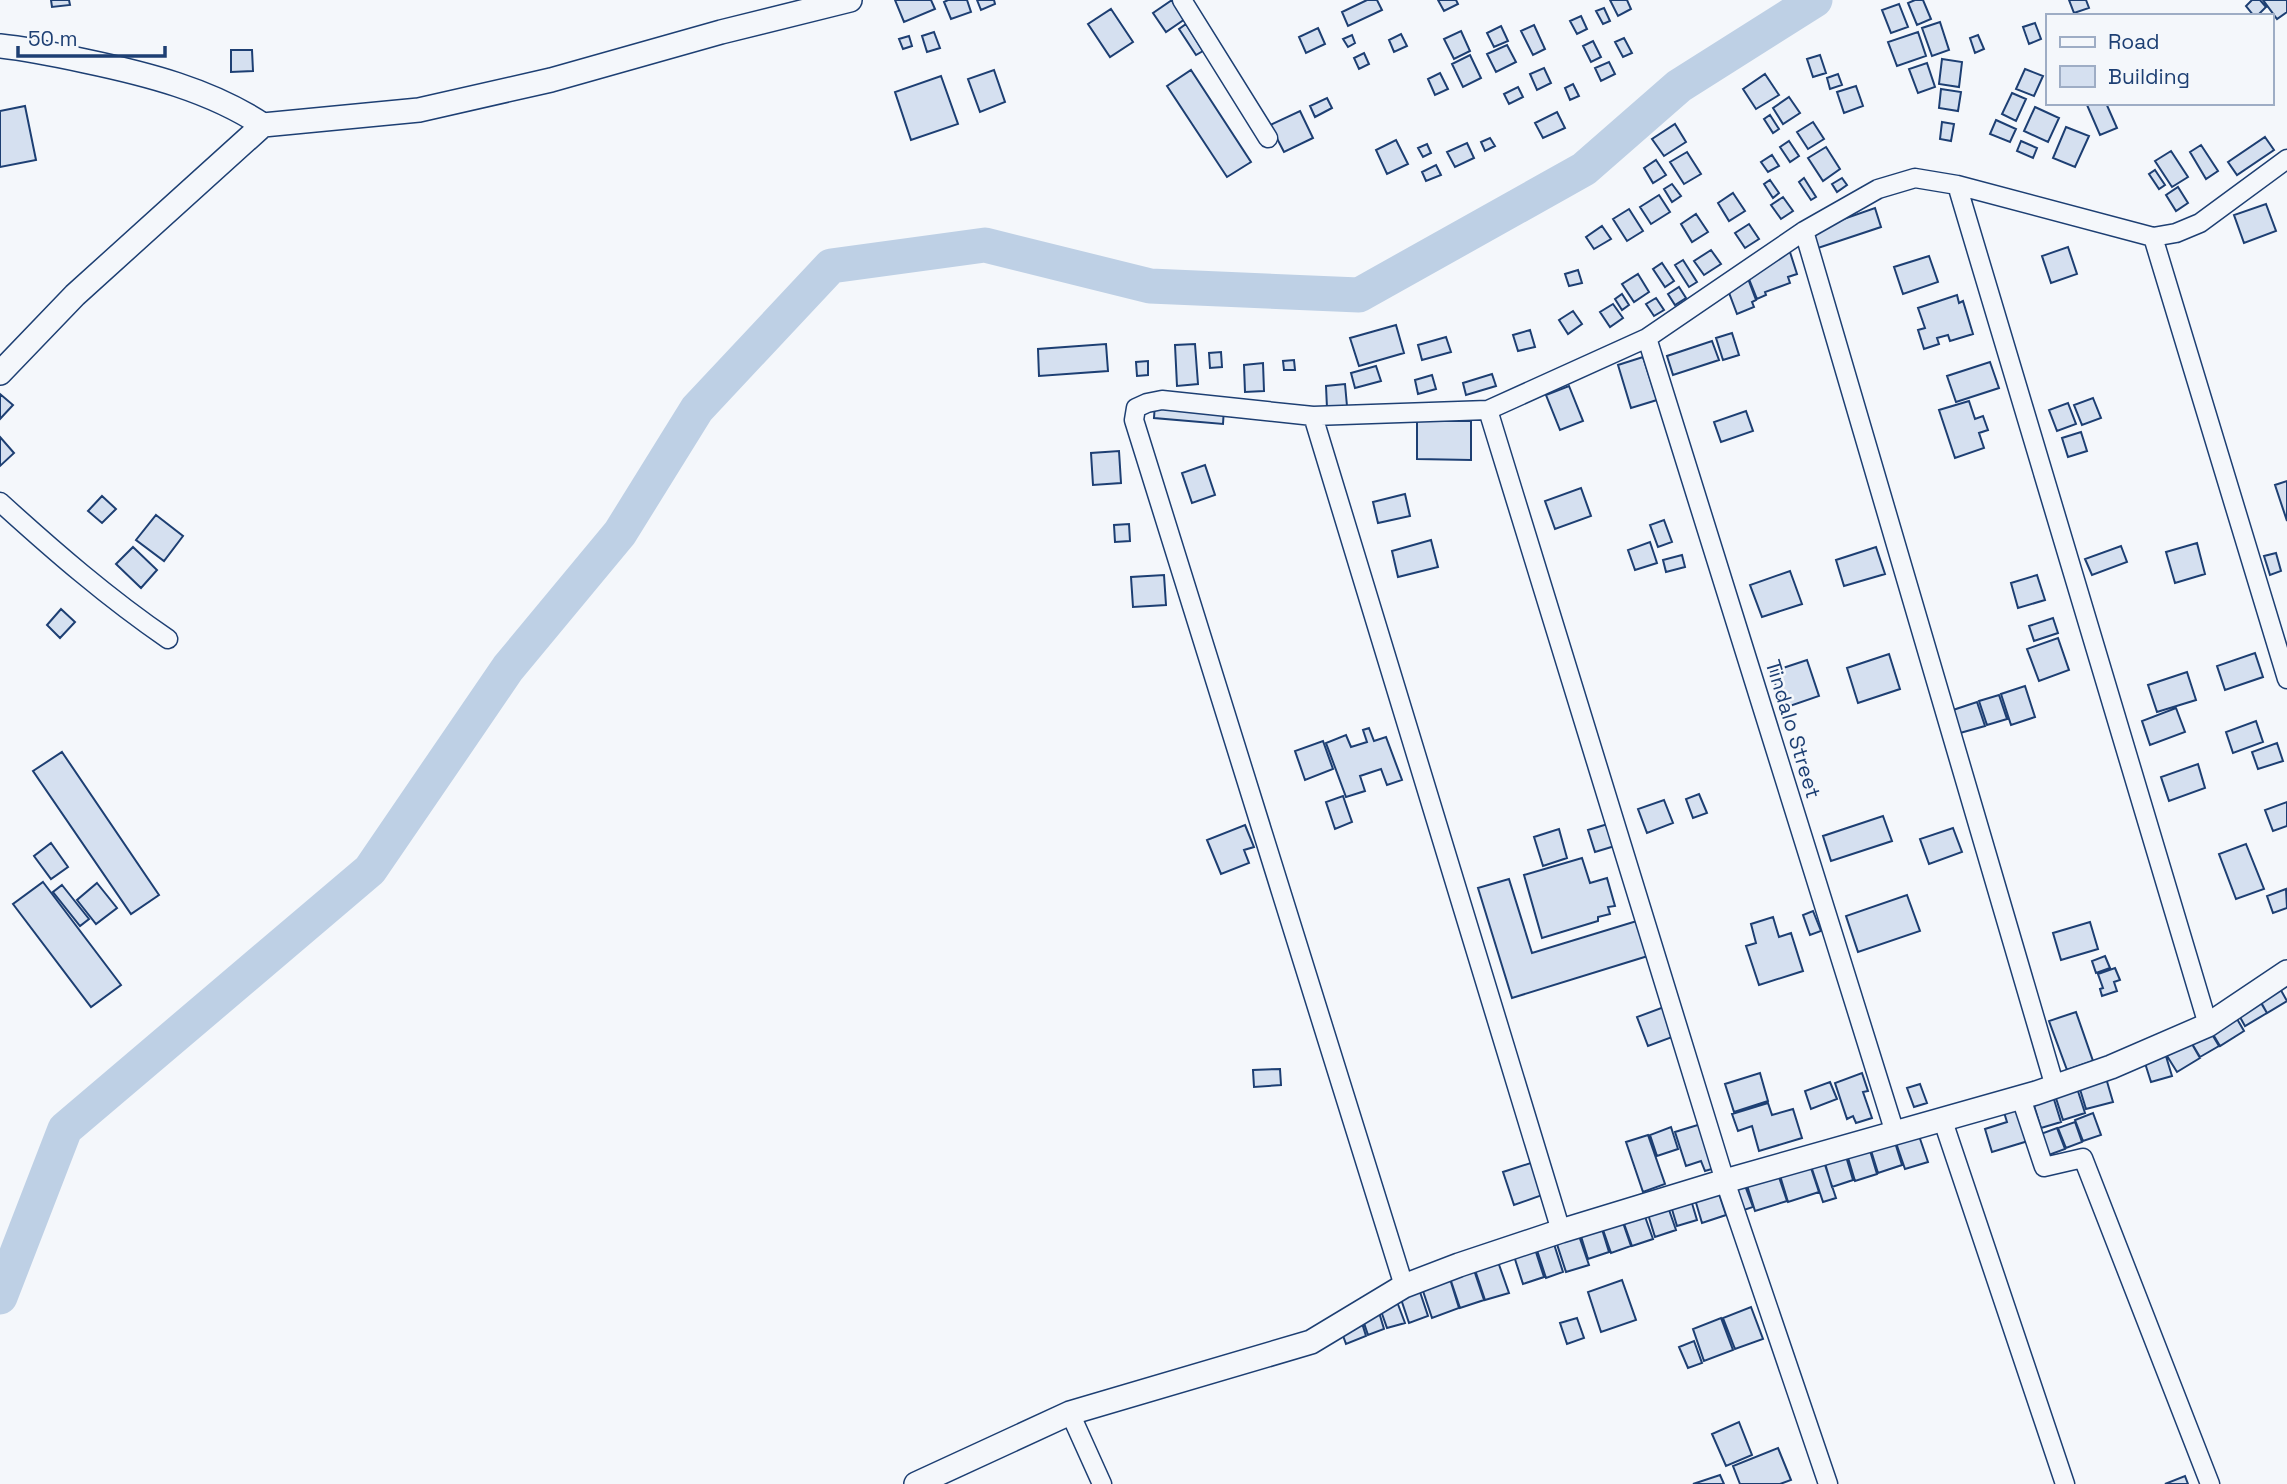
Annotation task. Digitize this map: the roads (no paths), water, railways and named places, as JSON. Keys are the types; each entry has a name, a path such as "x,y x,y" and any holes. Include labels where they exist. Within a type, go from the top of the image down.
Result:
{"street":[{"path":"0,373 75,295 263,125 419,110 551,80 721,32 850,0"},
{"path":"1182,0 1268,138"},
{"path":"0,46 23,48 135,72 215,98 241,110 263,125"},
{"path":"1404,1286 1134,420 1136,408 1162,400 1313,416 1488,410 1647,338 1804,231 1878,189 1915,178 1957,185 2153,237 2176,233 2200,223 2287,159"},
{"path":"1957,185 2207,1025"},
{"path":"1804,231 2055,1087"},
{"path":"2153,237 2287,679"},
{"name":"Tindalo Street","path":"1647,338 1895,1133"},
{"path":"1488,410 1725,1181 1828,1484"},
{"path":"1313,416 1561,1231"},
{"path":"0,502 124,610 168,639"},
{"path":"916,1484 1070,1413 1311,1342 1404,1286 1561,1231 1725,1181 2021,1098 2110,1067 2207,1025 2287,972"},
{"path":"2021,1098 2045,1167 2083,1157 2210,1484"},
{"path":"1943,1121 2065,1484"},
{"path":"1070,1413 1102,1484"}],"waterway":[{"path":"0,1297 65,1129 370,870 508,668 620,533 697,409 831,266 985,245 1150,286 1359,295 1584,169 1679,86 1815,0"}]}
